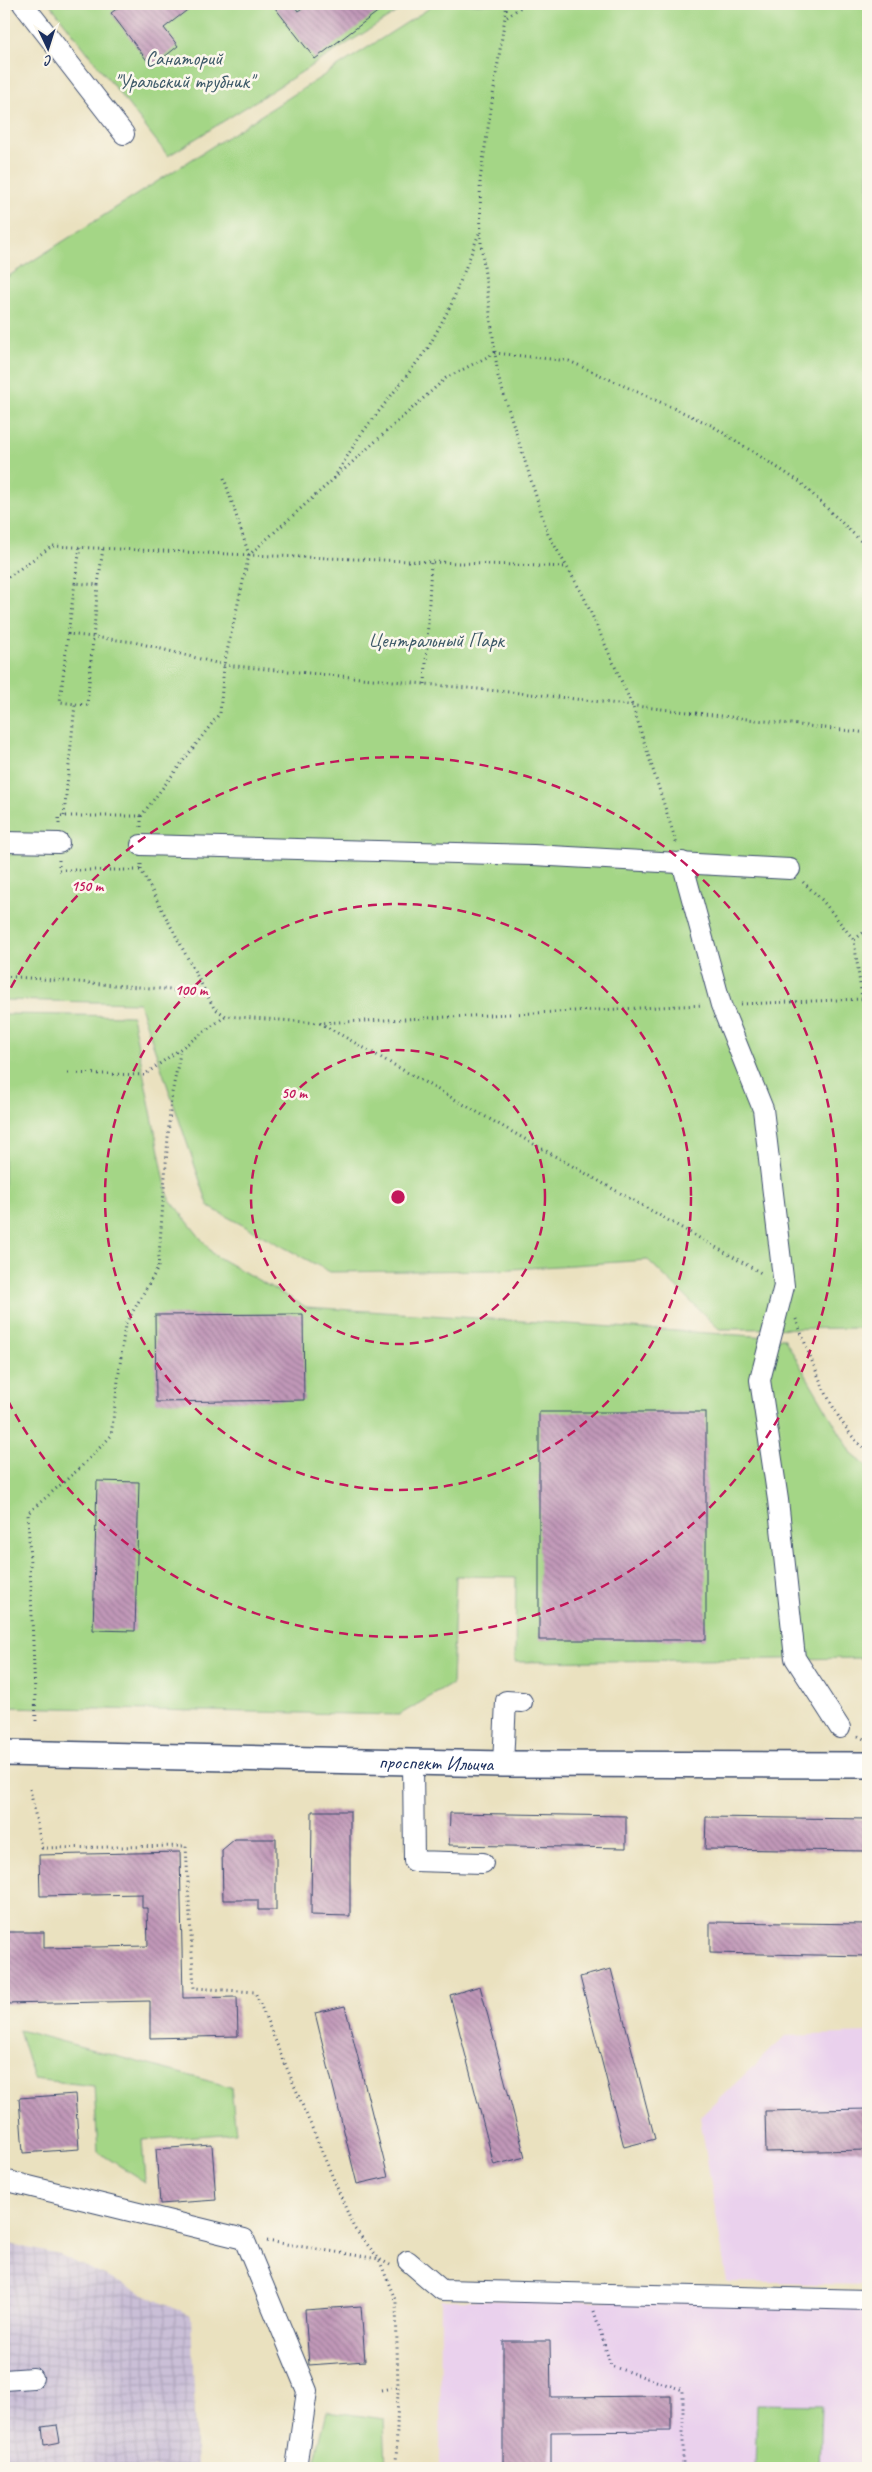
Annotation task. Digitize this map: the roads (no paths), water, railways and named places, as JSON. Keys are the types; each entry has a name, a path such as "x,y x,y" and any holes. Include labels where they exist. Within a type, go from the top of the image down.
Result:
{"main road":[{"name":"проспект Ильича","path":"4,1753 503,1764 868,1766"}],"street":[{"path":"23,4 124,134"},
{"path":"4,842 59,843"},
{"path":"141,845 532,855 790,869"},
{"path":"682,862 720,1005 763,1109 784,1286 760,1380 778,1500 794,1658 840,1728"},
{"path":"503,1764 506,1701 522,1702"},
{"path":"414,1761 414,1861 483,1863"},
{"path":"4,2180 244,2239 307,2391 296,2468"},
{"path":"408,2261 442,2290 868,2300"},
{"path":"4,2380 33,2378"}],"park label":[{"name":"Санаторий \"Уральский трубник\"","path":"184,70"},
{"name":"Центральный Парк","path":"436,640"}]}
